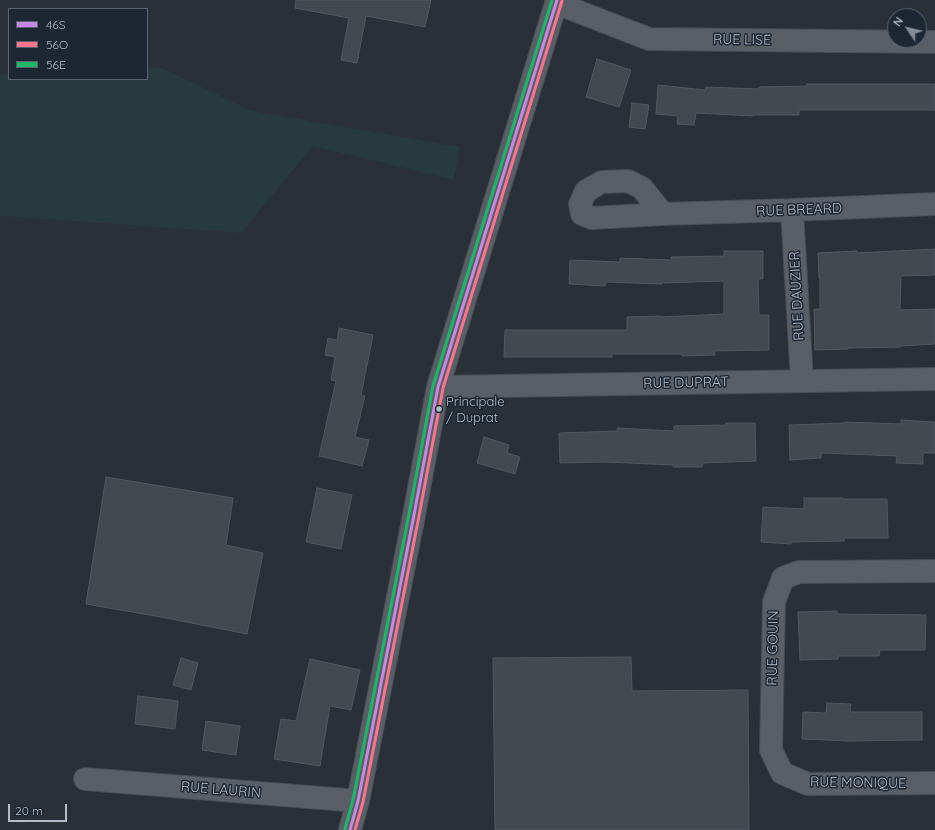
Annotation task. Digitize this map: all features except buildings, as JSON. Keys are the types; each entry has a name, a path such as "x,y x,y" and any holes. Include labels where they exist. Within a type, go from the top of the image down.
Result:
{"street":[{"name":"RUE LISE","path":"556,2 649,39 935,42"},
{"path":"350,830 358,801 438,387 556,2"},
{"name":"RUE BREARD","path":"663,214 935,204"},
{"name":"RUE DAUZIER","path":"792,210 802,381"},
{"name":"RUE DUPRAT","path":"438,387 935,379"},
{"name":"RUE GOUIN","path":"782,773 771,750 774,602 783,578 799,572 935,571"},
{"name":"RUE MONIQUE","path":"782,773 808,784 935,783"},
{"name":"RUE LAURIN","path":"85,779 358,801"}],"green space":[{"path":"148,67 164,69 252,111 460,147 454,180 313,146 241,233 0,216 0,75 8,73 8,80 148,80"}],"transit line":[{"name":"56E","path":"345,829 353,800 433,386 552,0"},
{"name":"46S","path":"350,830 358,801 438,387 557,0"},
{"name":"56O","path":"355,830 363,802 443,388 562,1"}],"place":[{"name":"Principale / Duprat","path":"439,409"}]}
